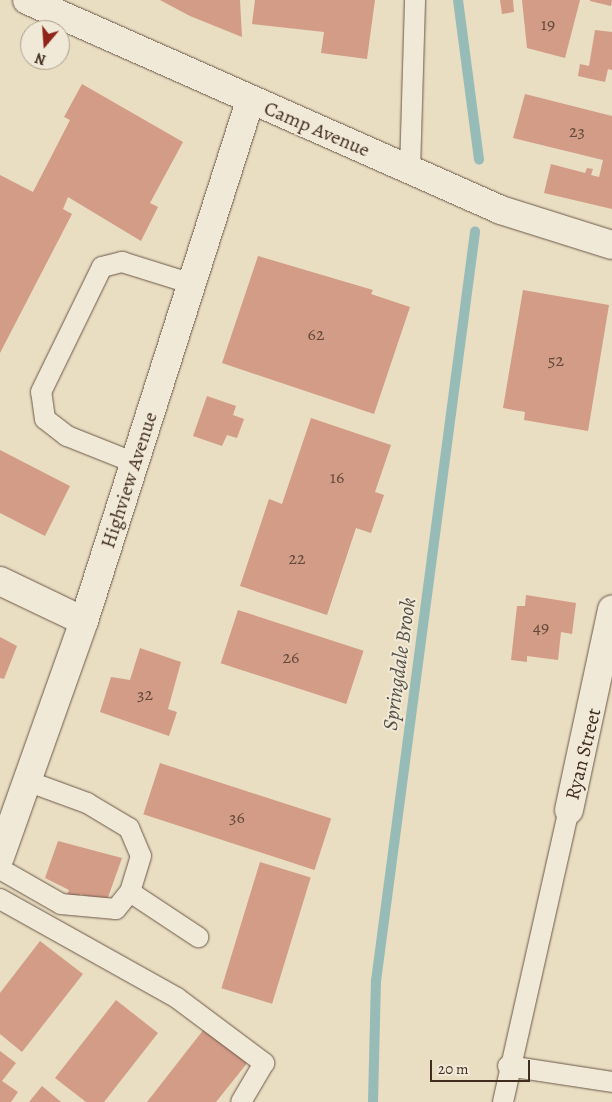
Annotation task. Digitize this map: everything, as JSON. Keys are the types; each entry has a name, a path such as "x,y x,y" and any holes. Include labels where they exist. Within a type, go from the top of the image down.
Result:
{"street":[{"name":"Camp Avenue","path":"27,0 502,210 612,245"},
{"name":"Highview Avenue","path":"0,857 84,621 250,100"},
{"path":"0,581 84,621"},
{"name":"Ryan Street","path":"569,810 612,610"}],"lane":[{"path":"410,170 415,0"},
{"path":"135,463 67,436 45,419 41,392 102,267 122,262 192,284"},
{"path":"0,869 61,904 116,909 130,892 141,856 129,828 87,803 27,781"},
{"path":"503,1102 508,1066 569,810"},
{"path":"130,892 198,937"},
{"path":"0,899 177,998 264,1063 241,1102"},
{"path":"508,1066 612,1082"}],"building":[{"path":"160,0 240,0 242,37 190,16"},
{"path":"255,0 375,0 367,59 321,53 324,32 252,24"},
{"path":"500,0 513,0 514,12 502,14"},
{"path":"522,0 580,0 565,58 527,48"},
{"path":"590,0 612,0 611,6 590,1"},
{"path":"595,30 612,32 612,70 608,69 605,82 578,76 580,64 589,66"},
{"path":"82,84 183,142 150,203 158,207 141,241 68,197 63,209 72,214 0,353 0,175 33,192 70,120 64,117"},
{"path":"525,94 612,116 612,209 544,193 551,164 585,173 587,168 593,169 591,175 599,177 603,160 513,138"},
{"path":"258,256 373,290 371,294 410,307 374,414 222,363"},
{"path":"523,290 609,305 588,431 524,420 525,412 503,408"},
{"path":"207,396 236,406 233,415 244,419 237,438 227,435 222,446 193,436"},
{"path":"311,418 391,445 375,492 384,495 371,533 356,528 327,615 240,586 269,499 282,504"},
{"path":"0,450 70,486 45,536 0,513"},
{"path":"526,595 576,603 572,634 561,632 558,660 527,656 527,662 511,660 517,606 525,606"},
{"path":"238,610 364,651 346,704 221,663"},
{"path":"0,637 17,646 4,679 0,678"},
{"path":"140,648 181,662 168,709 177,712 169,736 100,712 111,677 130,680"},
{"path":"160,763 331,819 315,870 143,814"},
{"path":"58,841 122,858 106,903 80,894 78,899 67,895 69,890 45,878"},
{"path":"260,862 311,877 272,1004 221,988"},
{"path":"40,941 83,974 22,1052 0,1034 0,993"},
{"path":"116,1000 158,1033 104,1102 86,1102 55,1078"},
{"path":"204,1029 248,1062 216,1102 147,1102"},
{"path":"0,1051 16,1063 2,1081 18,1092 11,1102 0,1102"},
{"path":"42,1086 61,1102 29,1102"}],"waterway":[{"name":"Springdale Brook","path":"458,0 479,160"},
{"name":"Springdale Brook","path":"373,1102 376,981 475,232"}]}
